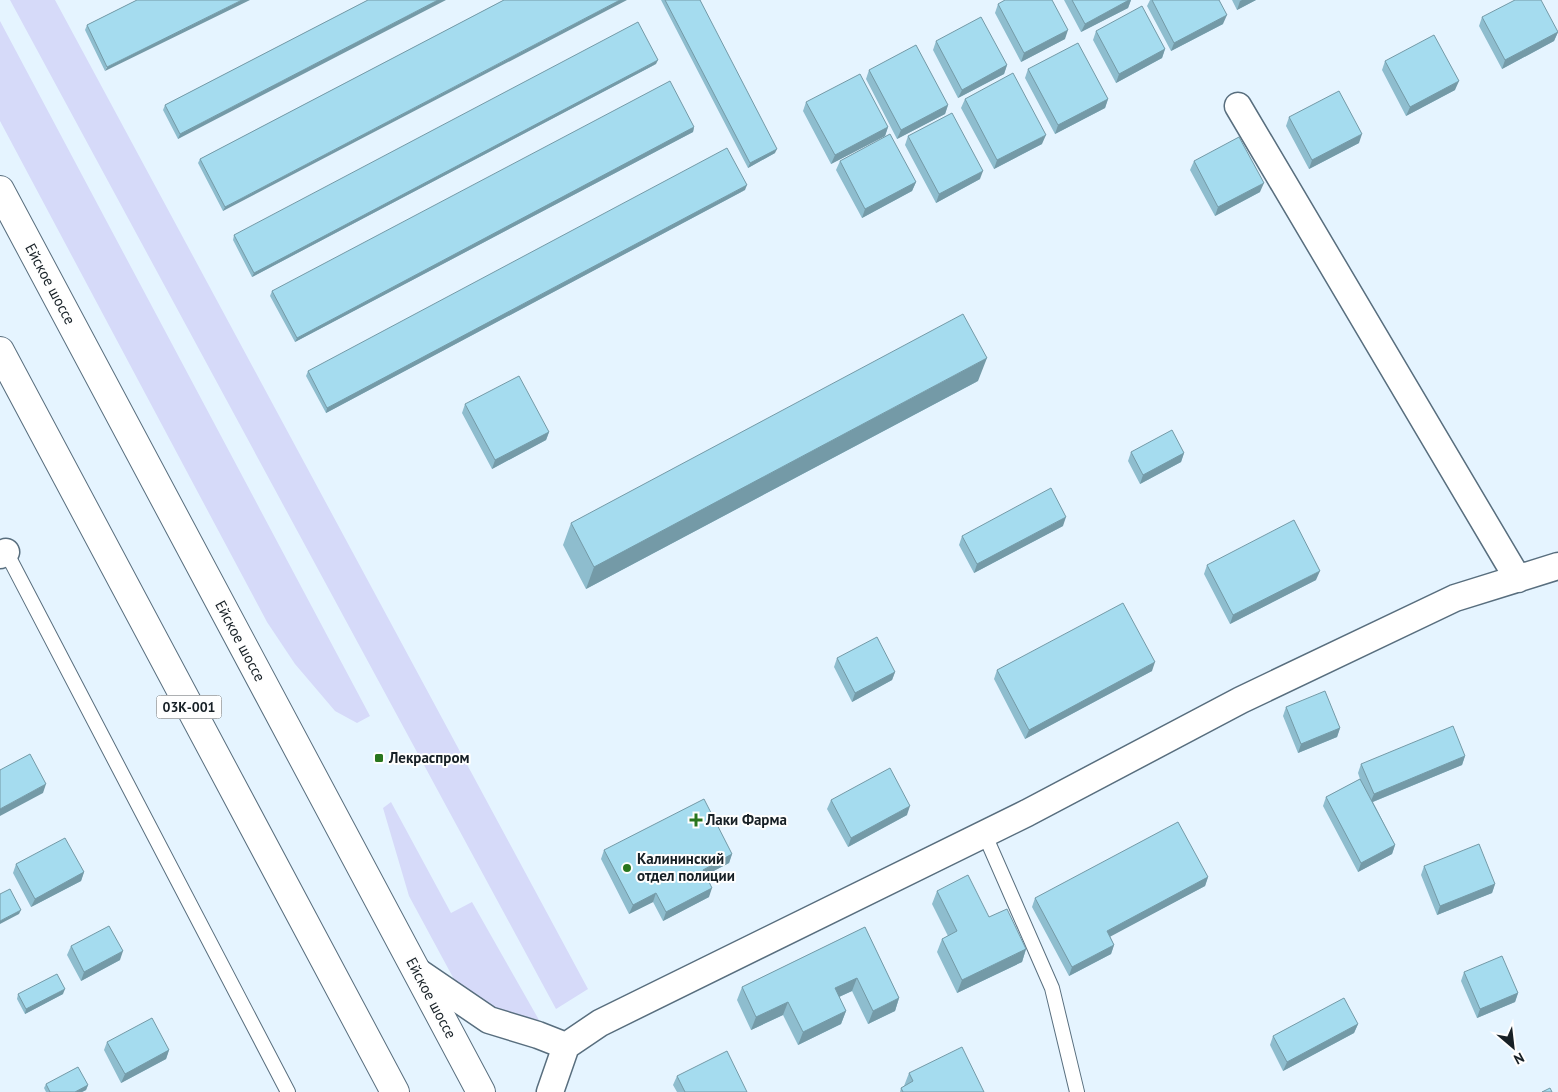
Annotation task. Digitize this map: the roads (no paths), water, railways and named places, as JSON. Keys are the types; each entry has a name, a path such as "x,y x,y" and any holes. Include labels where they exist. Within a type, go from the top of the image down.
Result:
{"main road":[{"name":"Ейское шоссе","path":"0,190 481,1092"},
{"name":"03К-001","path":"0,351 395,1092"}],"street":[{"path":"1238,106 1518,579"},
{"path":"550,1092 566,1046 600,1023 1027,813 1241,700 1455,598 1558,566"},
{"path":"417,971 489,1020 566,1046"}],"lane":[{"path":"2,549 288,1092"},
{"path":"984,833 1052,988 1077,1092"}],"place":[{"name":"Лекраспром","path":"379,758"},
{"name":"Лаки Фарма","path":"696,820"},
{"name":"Калининский отдел полиции","path":"627,868"}]}
